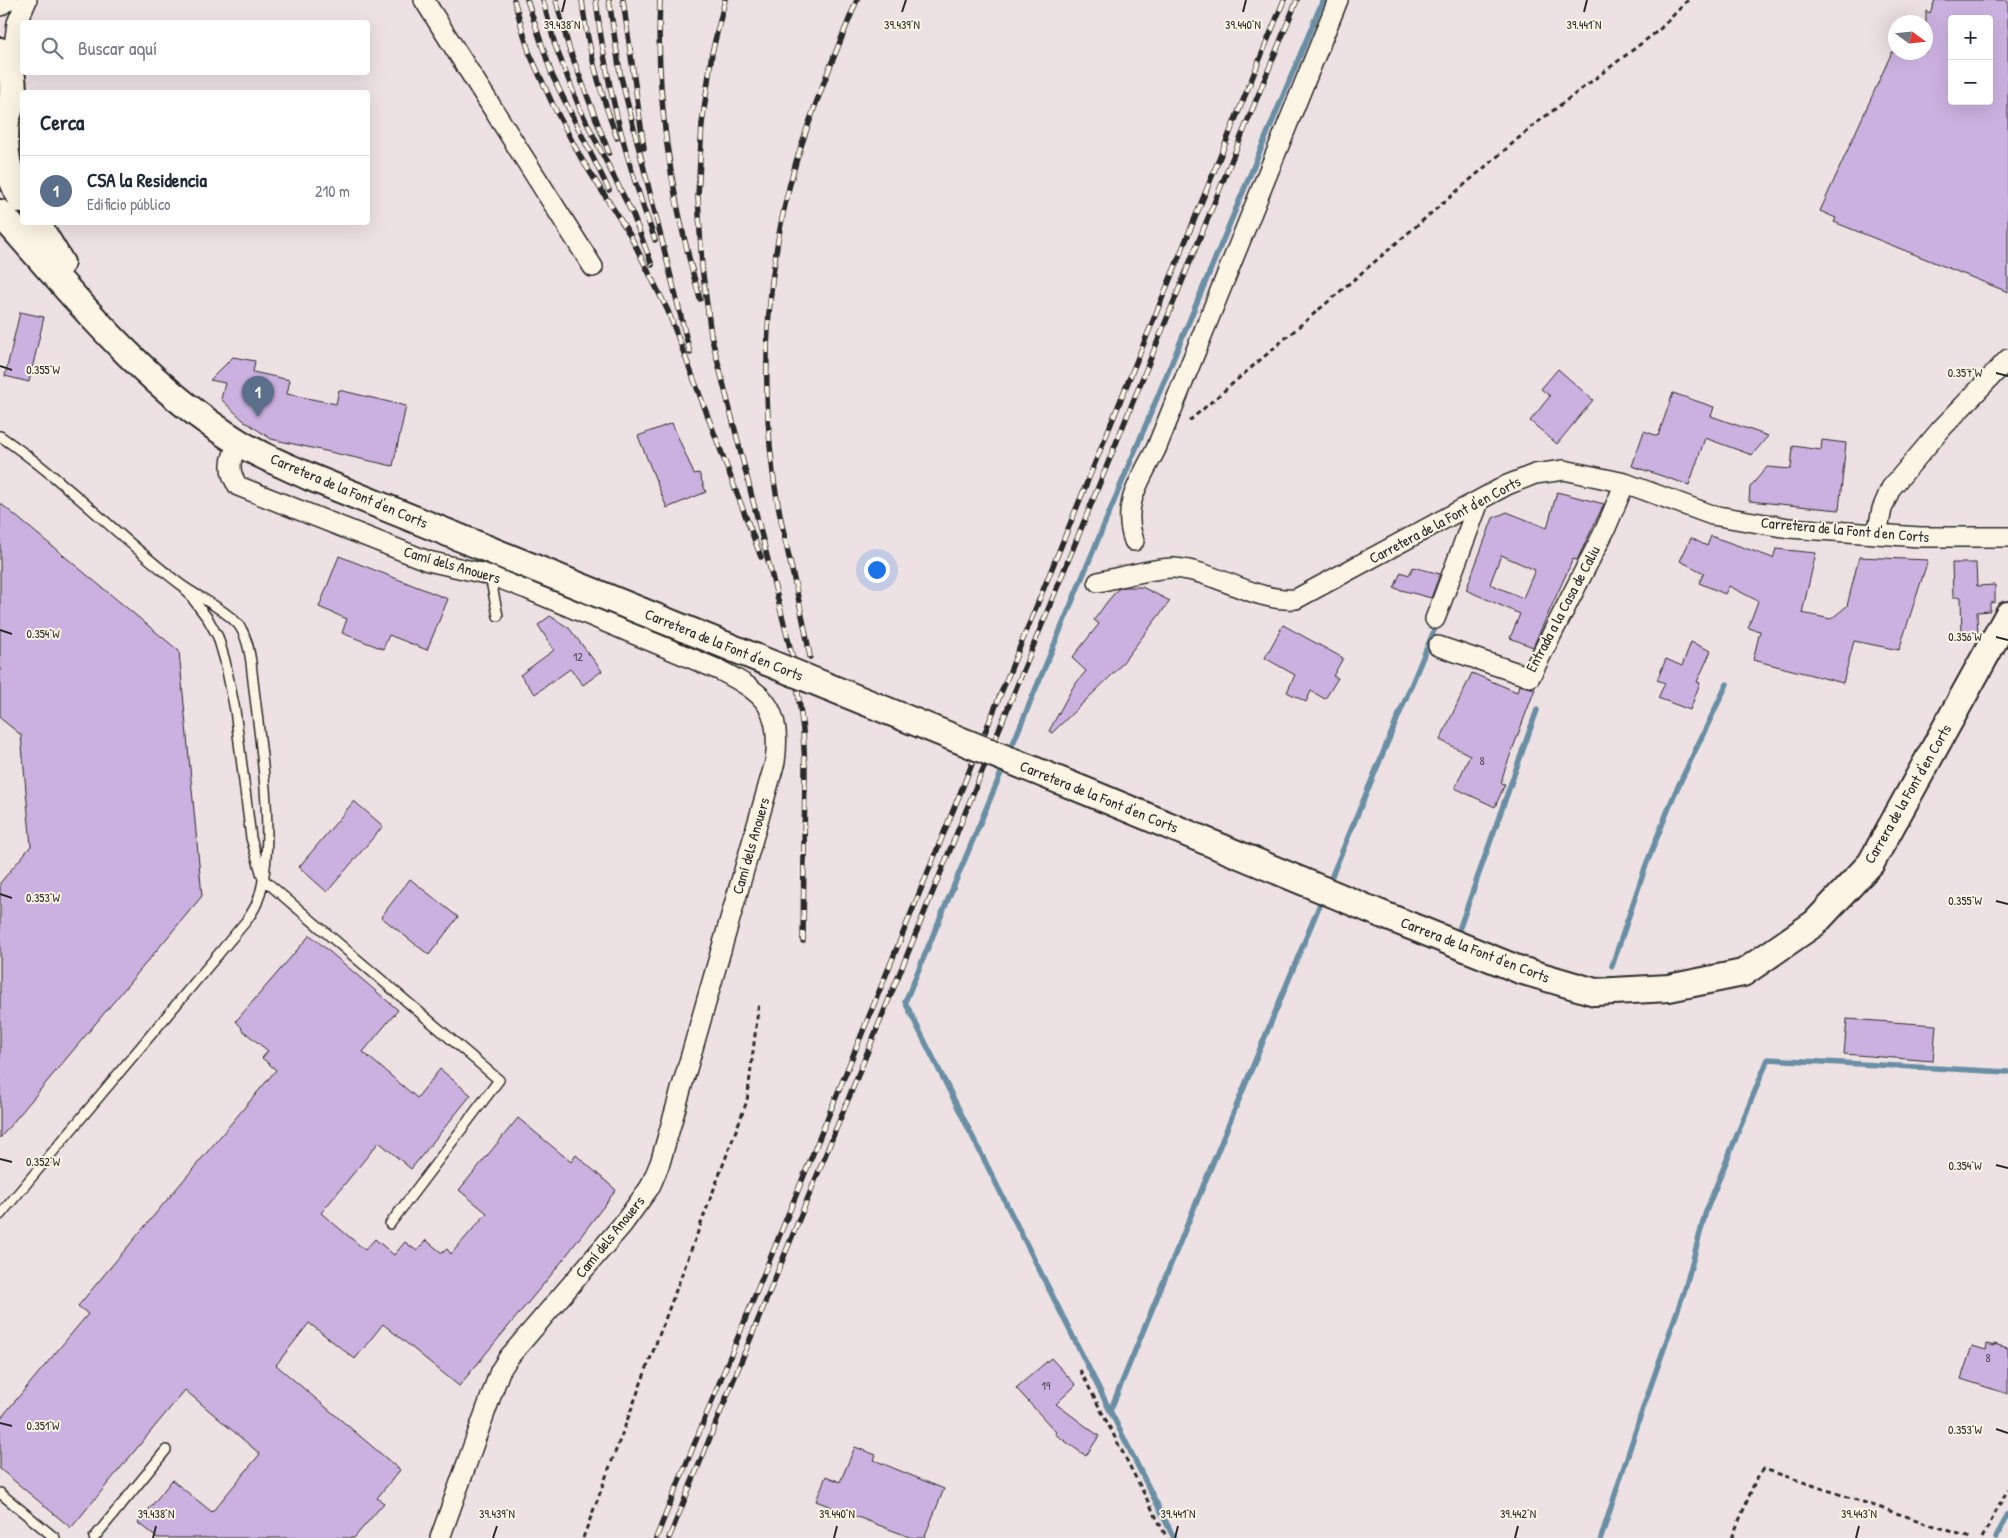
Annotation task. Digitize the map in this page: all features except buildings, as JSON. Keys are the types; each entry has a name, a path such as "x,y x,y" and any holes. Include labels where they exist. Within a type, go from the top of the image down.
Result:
{"street":[{"path":"0,6 8,0"},
{"path":"20,196 8,171 5,156 3,125 11,105 13,88 5,61 17,23 27,0"},
{"path":"424,0 593,267"},
{"path":"1134,541 1128,525 1131,498 1156,449 1338,0"},
{"name":"Carretera de la Font d'en Corts","path":"0,213 138,364 210,423 239,443 310,477 1088,792 1381,914"},
{"name":"Carretera de la Font d'en Corts","path":"38,225 99,323"},
{"path":"1877,534 1882,509 1891,488 1942,428 2008,359"},
{"name":"Camí dels Anouers","path":"239,443 232,455 230,466 231,477 238,486 428,561 490,575 745,683 769,707 777,724 778,742 775,762 660,1163 650,1187 623,1224 509,1357 500,1371 440,1538"},
{"name":"Carretera de la Font d'en Corts","path":"1098,582 1173,568 1193,572 1263,597 1280,600 1296,599 1480,502 1507,485 1549,471 1580,471 1625,483 1712,515 1789,528 1920,537 2008,537"},
{"name":"Entrada a la Casa de Caliu","path":"1438,646 1530,677 1605,530 1625,483"},
{"path":"1435,619 1480,502"},
{"name":"Carrera de la Font d'en Corts","path":"1381,914 1520,970 1595,992 1669,988 1743,973 1815,923 1871,863 2008,615"}],"lane":[{"path":"0,1215 247,920 258,901 263,879 266,843 264,790 248,645 238,624 181,584 47,470 2,442"},
{"path":"490,575 498,616"},
{"path":"181,584 208,619 218,637 225,661 235,710 251,838 263,879 500,1080 390,1224"},
{"path":"94,1538 166,1450"},
{"path":"0,1492 55,1538"}],"path":[{"path":"1187,423 1534,125 1660,30 1688,0"},
{"path":"583,1538 747,1101 759,1002"},
{"path":"1080,1370 1167,1538"},
{"path":"1732,1538 1756,1478 1764,1469 1971,1538"},
{"path":"1982,1538 2008,1489"}],"waterway":[{"path":"1009,753 1323,0"},
{"path":"1331,878 1438,621"},
{"path":"1612,966 1646,865 1674,795 1727,684"},
{"path":"1460,927 1537,710"},
{"path":"1004,766 905,1002 1174,1538"},
{"path":"1110,1411 1320,904"},
{"path":"1601,1538 1644,1405 1685,1289 1706,1211 1768,1059 2008,1072"},
{"path":"1996,1538 2008,1514"}],"railway":[{"path":"514,0 529,52 553,105 581,158 630,235 668,311 761,557"},
{"path":"527,0 552,75 609,190"},
{"path":"543,0 555,45 580,109 633,215 652,265"},
{"path":"556,0 569,48 609,153"},
{"path":"582,0 595,70 617,138"},
{"path":"596,0 605,61 618,122 635,182 655,240"},
{"path":"609,0 620,73 690,353"},
{"path":"623,0 644,148"},
{"path":"660,0 659,38 663,114 681,225 700,299"},
{"path":"725,0 712,53 702,124 698,196 702,267 711,335 794,663 803,730 805,767 803,941"},
{"path":"810,657 776,496 773,473 767,395 769,316 778,238 796,162 817,101 857,0"},
{"path":"656,1538 1284,0"},
{"path":"669,1538 1297,0"}],"place":[{"name":"CSA la Residencia","path":"258,417"}]}
